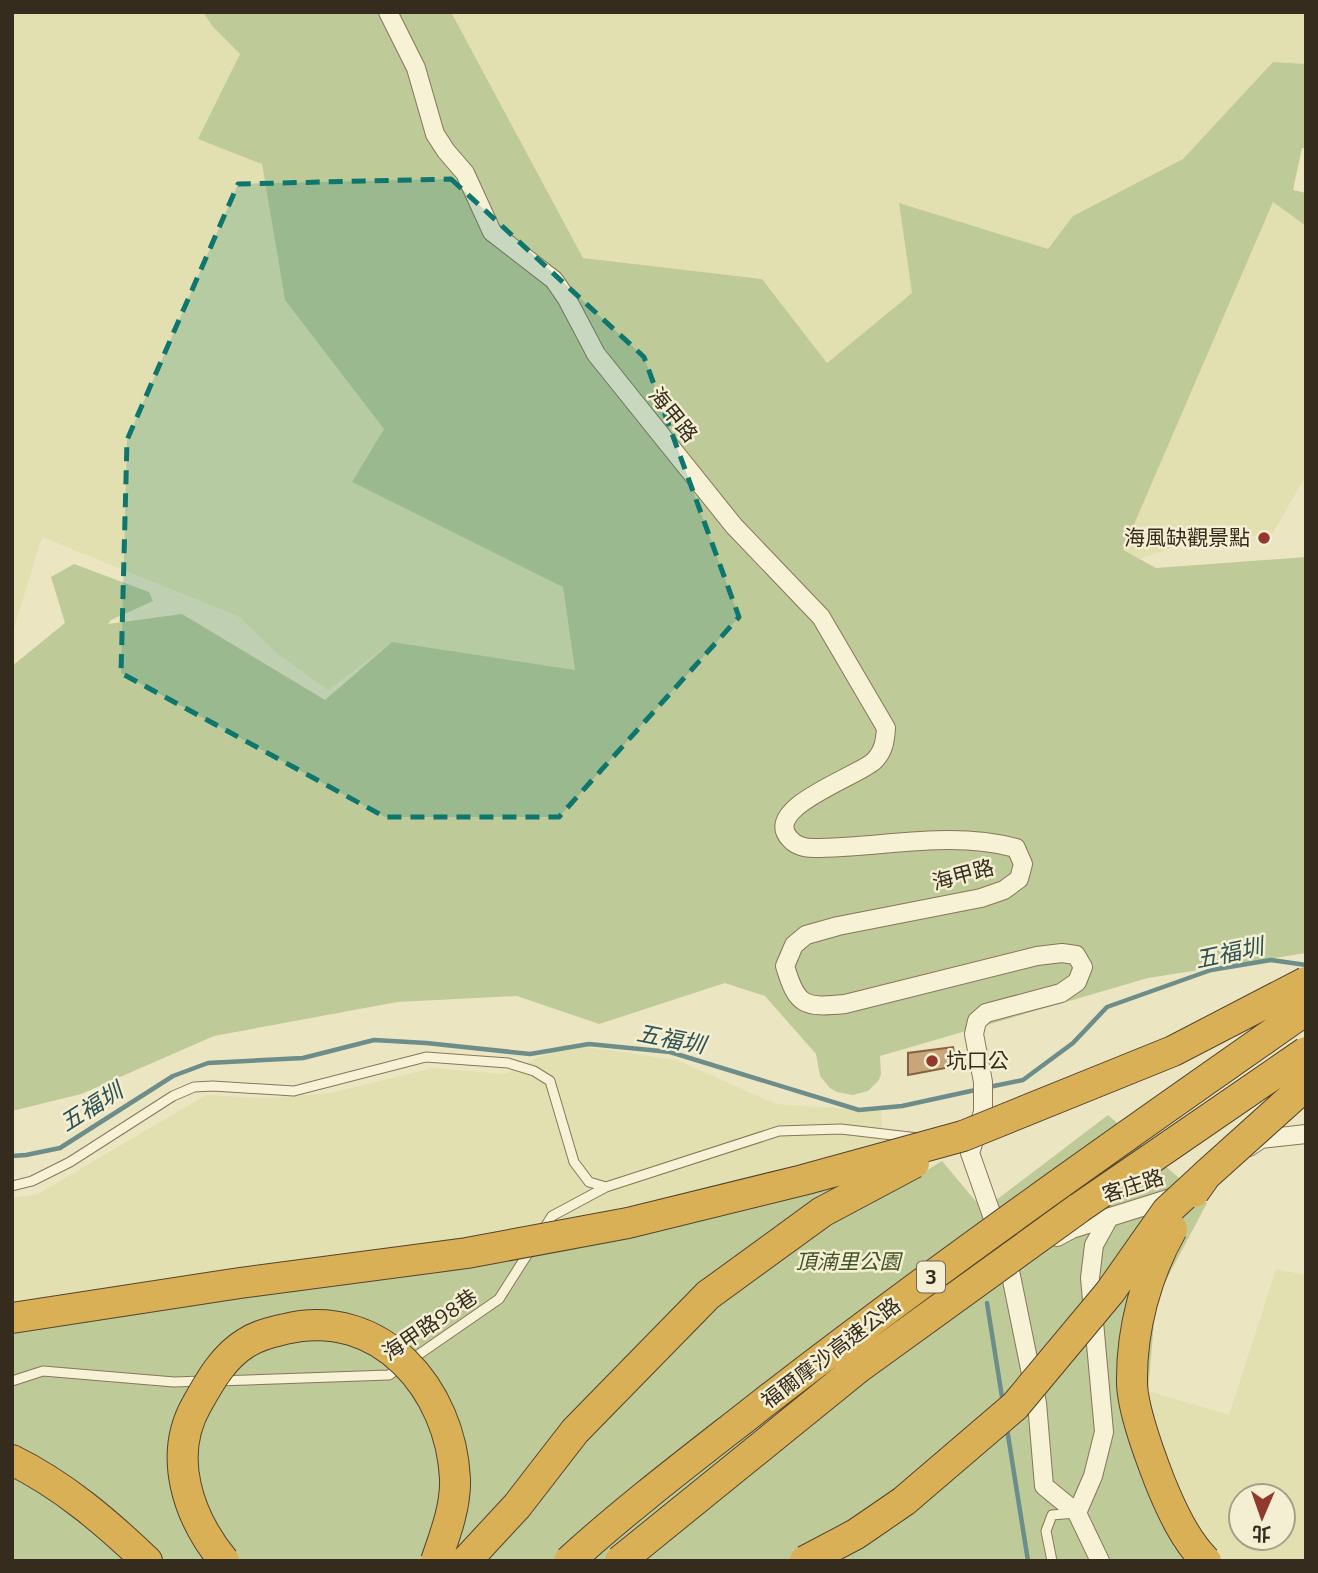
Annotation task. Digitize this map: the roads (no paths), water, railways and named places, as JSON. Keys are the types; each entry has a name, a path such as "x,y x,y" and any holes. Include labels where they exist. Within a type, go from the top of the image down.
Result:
{"highway":[{"path":"466,1561 517,1506 575,1431 708,1295 822,1212 1173,1051 1306,982"},
{"name":"福爾摩沙高速公路","path":"569,1561 614,1520 839,1345 1059,1183 1306,1010"},
{"name":"福爾摩沙高速公路","path":"620,1561 858,1367 1079,1208 1306,1052"},
{"path":"805,1561 856,1534 904,1501 1016,1406 1110,1292 1167,1211 1306,1085"},
{"path":"12,1318 240,1283 467,1253 601,1228 803,1180 967,1145"},
{"path":"1206,1175 1162,1246 1137,1318 1132,1386 1147,1449 1173,1513 1206,1561"},
{"path":"223,1561 207,1538 185,1487 181,1465 183,1444 192,1411 220,1366 245,1343 258,1336 315,1324 358,1332 373,1338 404,1362 435,1401 452,1452 455,1482 451,1511 436,1561"},
{"path":"12,1460 41,1474 95,1514 147,1561"}],"street":[{"name":"海甲路","path":"388,12 416,68 435,134 465,173 492,232 554,280 596,354 734,526 821,617 886,728 885,746 873,762 789,812 785,824 786,835 794,844 807,848 962,839 1016,848 1023,864 1019,879 1004,890 981,898 838,926 806,935 794,945 785,966 793,992 808,1004 823,1006 845,1004 1037,956 1062,953 1076,956 1083,967 1077,982 1060,993 986,1013 977,1021 974,1034 983,1082 984,1112 967,1145"},
{"name":"客庄路","path":"1008,1261 1072,1229 1180,1195 1261,1139 1306,1133"},
{"path":"967,1145 1008,1261 1037,1403 1044,1486 1077,1513 1100,1561"},
{"path":"1077,1513 1093,1476 1104,1432 1090,1278 1094,1245 1109,1218"}],"lane":[{"path":"12,1186 32,1181 70,1162 173,1097 194,1087 294,1091 426,1057 508,1063 534,1070 550,1081 574,1162 589,1182 606,1187"},
{"name":"海甲路98巷","path":"12,1381 43,1371 174,1382 389,1375 499,1299 552,1216 606,1187 779,1131 841,1129 911,1135 967,1145"},
{"path":"1052,1561 1046,1531 1052,1516 1077,1513"}],"waterway":[{"name":"五福圳","path":"989,1087 1023,1080 1073,1043 1107,1007 1211,970 1271,960 1306,965"},
{"name":"五福圳","path":"12,1156 60,1148 173,1076 208,1063 303,1058 374,1040 530,1054 589,1044 670,1052 859,1110 902,1106 980,1089"},
{"path":"987,1303 1003,1403"},
{"path":"1007,1429 1028,1561"}],"place":[{"name":"海風缺觀景點","path":"1264,538"},
{"name":"坑口公","path":"932,1061"}],"park label":[{"name":"頂湳里公園","path":"848,1262"}]}
